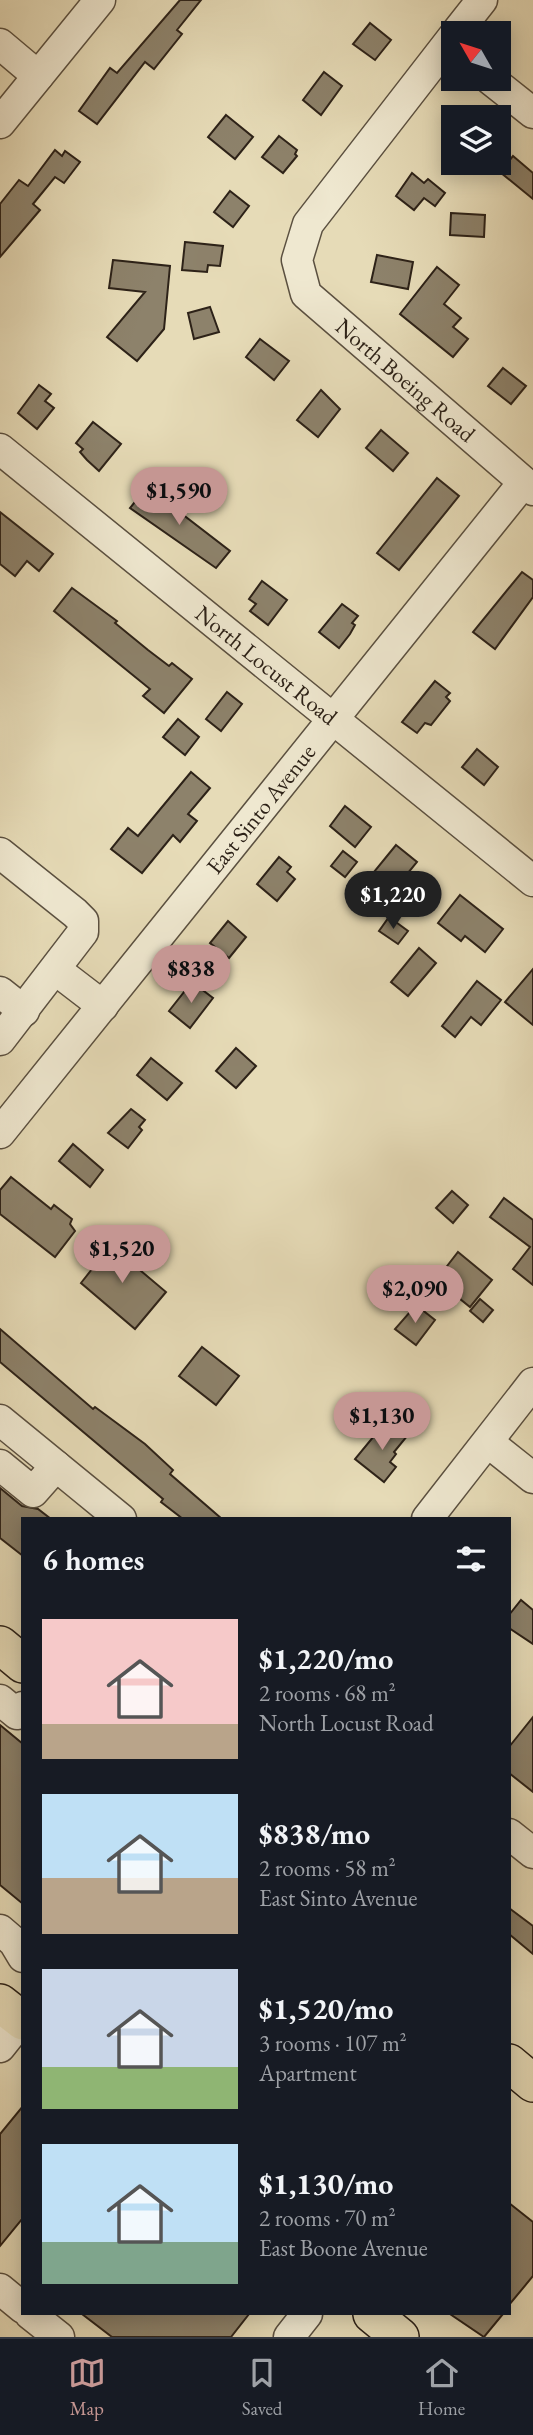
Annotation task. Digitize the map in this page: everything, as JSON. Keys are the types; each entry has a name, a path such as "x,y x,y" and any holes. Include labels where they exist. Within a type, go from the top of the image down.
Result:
{"main road":[{"path":"0,1645 21,1662"},
{"path":"511,2065 533,2083"},
{"path":"373,2315 400,2337"}],"street":[{"path":"0,123 100,0"},
{"path":"467,21 482,0"},
{"path":"0,44 38,76"},
{"name":"North Boeing Road","path":"441,55 309,224 297,260 306,295 528,487"},
{"path":"505,91 533,113"},
{"name":"North Locust Road","path":"0,449 533,881"},
{"name":"East Sinto Avenue","path":"0,1133 332,720 528,487"},
{"path":"0,853 83,921 79,941 0,1040"},
{"path":"56,970 103,1006"},
{"path":"0,992 24,1011"},
{"path":"429,1517 489,1443 533,1382"},
{"path":"0,1420 119,1517"},
{"path":"489,1443 533,1478"},
{"path":"0,1465 33,1492 56,1466"},
{"path":"0,1700 17,1714 21,1709"},
{"path":"511,1836 533,1853"},
{"path":"0,1930 21,1954"},
{"path":"36,2315 59,2337"},
{"path":"289,2337 306,2315"}],"building":[{"path":"180,0 201,0 177,30 182,34 154,69 145,62 97,124 79,111 110,68 117,73"},
{"path":"370,23 391,40 375,60 353,44"},
{"path":"324,72 342,86 321,115 303,100"},
{"path":"226,115 253,137 235,159 208,137"},
{"path":"279,136 297,150 297,156 283,173 262,157"},
{"path":"55,150 62,156 65,151 80,162 64,183 55,177 33,204 40,210 0,257 0,204 19,180 28,186"},
{"path":"513,156 533,173 533,199 504,175 511,175"},
{"path":"412,173 424,183 428,179 445,193 435,206 424,198 414,210 396,196"},
{"path":"230,191 249,206 233,227 214,212"},
{"path":"451,213 485,215 484,237 450,235"},
{"path":"185,242 223,246 220,266 208,265 207,272 182,270"},
{"path":"377,255 413,262 408,289 371,282"},
{"path":"113,260 170,266 164,329 137,361 107,337 145,292 109,288"},
{"path":"437,267 459,285 444,304 461,318 453,327 468,339 453,357 400,314"},
{"path":"210,307 219,332 194,339 188,313"},
{"path":"260,339 289,361 274,380 246,357"},
{"path":"503,368 526,386 511,404 488,386"},
{"path":"39,385 51,394 45,401 54,408 37,429 18,413"},
{"path":"321,390 340,409 318,437 297,420"},
{"path":"93,422 121,444 99,471 80,452 83,449 76,443"},
{"path":"381,430 408,453 393,471 366,448"},
{"path":"437,478 459,496 399,570 377,553"},
{"path":"147,487 230,551 216,568 130,508"},
{"path":"0,512 53,554 39,571 27,561 15,576 0,564"},
{"path":"522,572 533,580 533,597 495,649 473,632"},
{"path":"262,581 287,600 268,625 250,611 256,604 249,599"},
{"path":"72,588 117,621 115,623 169,666 172,663 192,679 164,713 143,696 150,689 54,611"},
{"path":"342,604 358,616 352,623 355,625 350,634 339,648 319,632"},
{"path":"435,681 450,693 446,697 450,701 431,725 425,723 417,733 402,722"},
{"path":"227,692 242,704 221,731 206,719"},
{"path":"178,719 199,737 185,755 163,737"},
{"path":"477,749 498,767 484,785 462,767"},
{"path":"191,772 210,788 188,814 197,821 180,842 173,835 142,873 111,849 128,828 138,836"},
{"path":"345,806 371,827 355,847 330,826"},
{"path":"396,845 417,862 390,895 369,878"},
{"path":"343,851 357,862 345,877 331,866"},
{"path":"279,857 291,867 287,872 295,879 277,901 257,884"},
{"path":"460,895 503,929 485,952 465,936 461,941 438,923"},
{"path":"389,917 408,931 398,944 379,931"},
{"path":"228,921 246,937 229,958 210,943"},
{"path":"419,948 436,963 408,996 391,982"},
{"path":"533,969 533,1025 505,1002"},
{"path":"477,981 501,1000 481,1025 471,1017 455,1037 442,1026"},
{"path":"192,982 213,998 190,1028 169,1011"},
{"path":"236,1048 256,1066 236,1088 216,1071"},
{"path":"151,1058 182,1083 167,1100 137,1075"},
{"path":"131,1109 145,1120 139,1127 142,1130 128,1148 108,1133"},
{"path":"73,1144 103,1170 90,1187 59,1161"},
{"path":"11,1177 51,1209 54,1205 72,1219 70,1224 75,1231 55,1257 0,1214 0,1190"},
{"path":"452,1191 468,1205 453,1223 436,1208"},
{"path":"504,1198 533,1220 533,1285 513,1269 530,1247 490,1217"},
{"path":"103,1239 166,1292 135,1329 81,1283 96,1264 88,1257"},
{"path":"458,1252 492,1280 470,1307 449,1290 457,1280 444,1270"},
{"path":"480,1299 493,1310 483,1322 470,1311"},
{"path":"416,1305 435,1320 416,1345 395,1329"},
{"path":"0,1329 93,1409 95,1407 145,1444 173,1470 170,1474 220,1517 180,1517 161,1502 163,1499 0,1362"},
{"path":"202,1347 239,1376 216,1405 179,1376"},
{"path":"392,1422 408,1435 394,1452 396,1454 390,1462 396,1467 384,1482 355,1459 374,1436 382,1429 385,1431"},
{"path":"0,1488 22,1506 38,1509 48,1517 21,1517 21,1554 0,1538"},
{"path":"521,1600 533,1610 533,1644 511,1629 511,1612"},
{"path":"533,1717 533,1792 511,1775 511,1744"},
{"path":"0,1725 21,1742 21,1902 0,1885"},
{"path":"511,1910 533,1926 533,1954 511,1936"},
{"path":"21,2108 21,2220 0,2246 0,2134"},
{"path":"511,2205 533,2222 533,2276 511,2303"},
{"path":"83,2315 248,2315 231,2337 112,2337"},
{"path":"451,2315 502,2315 484,2337"}]}
